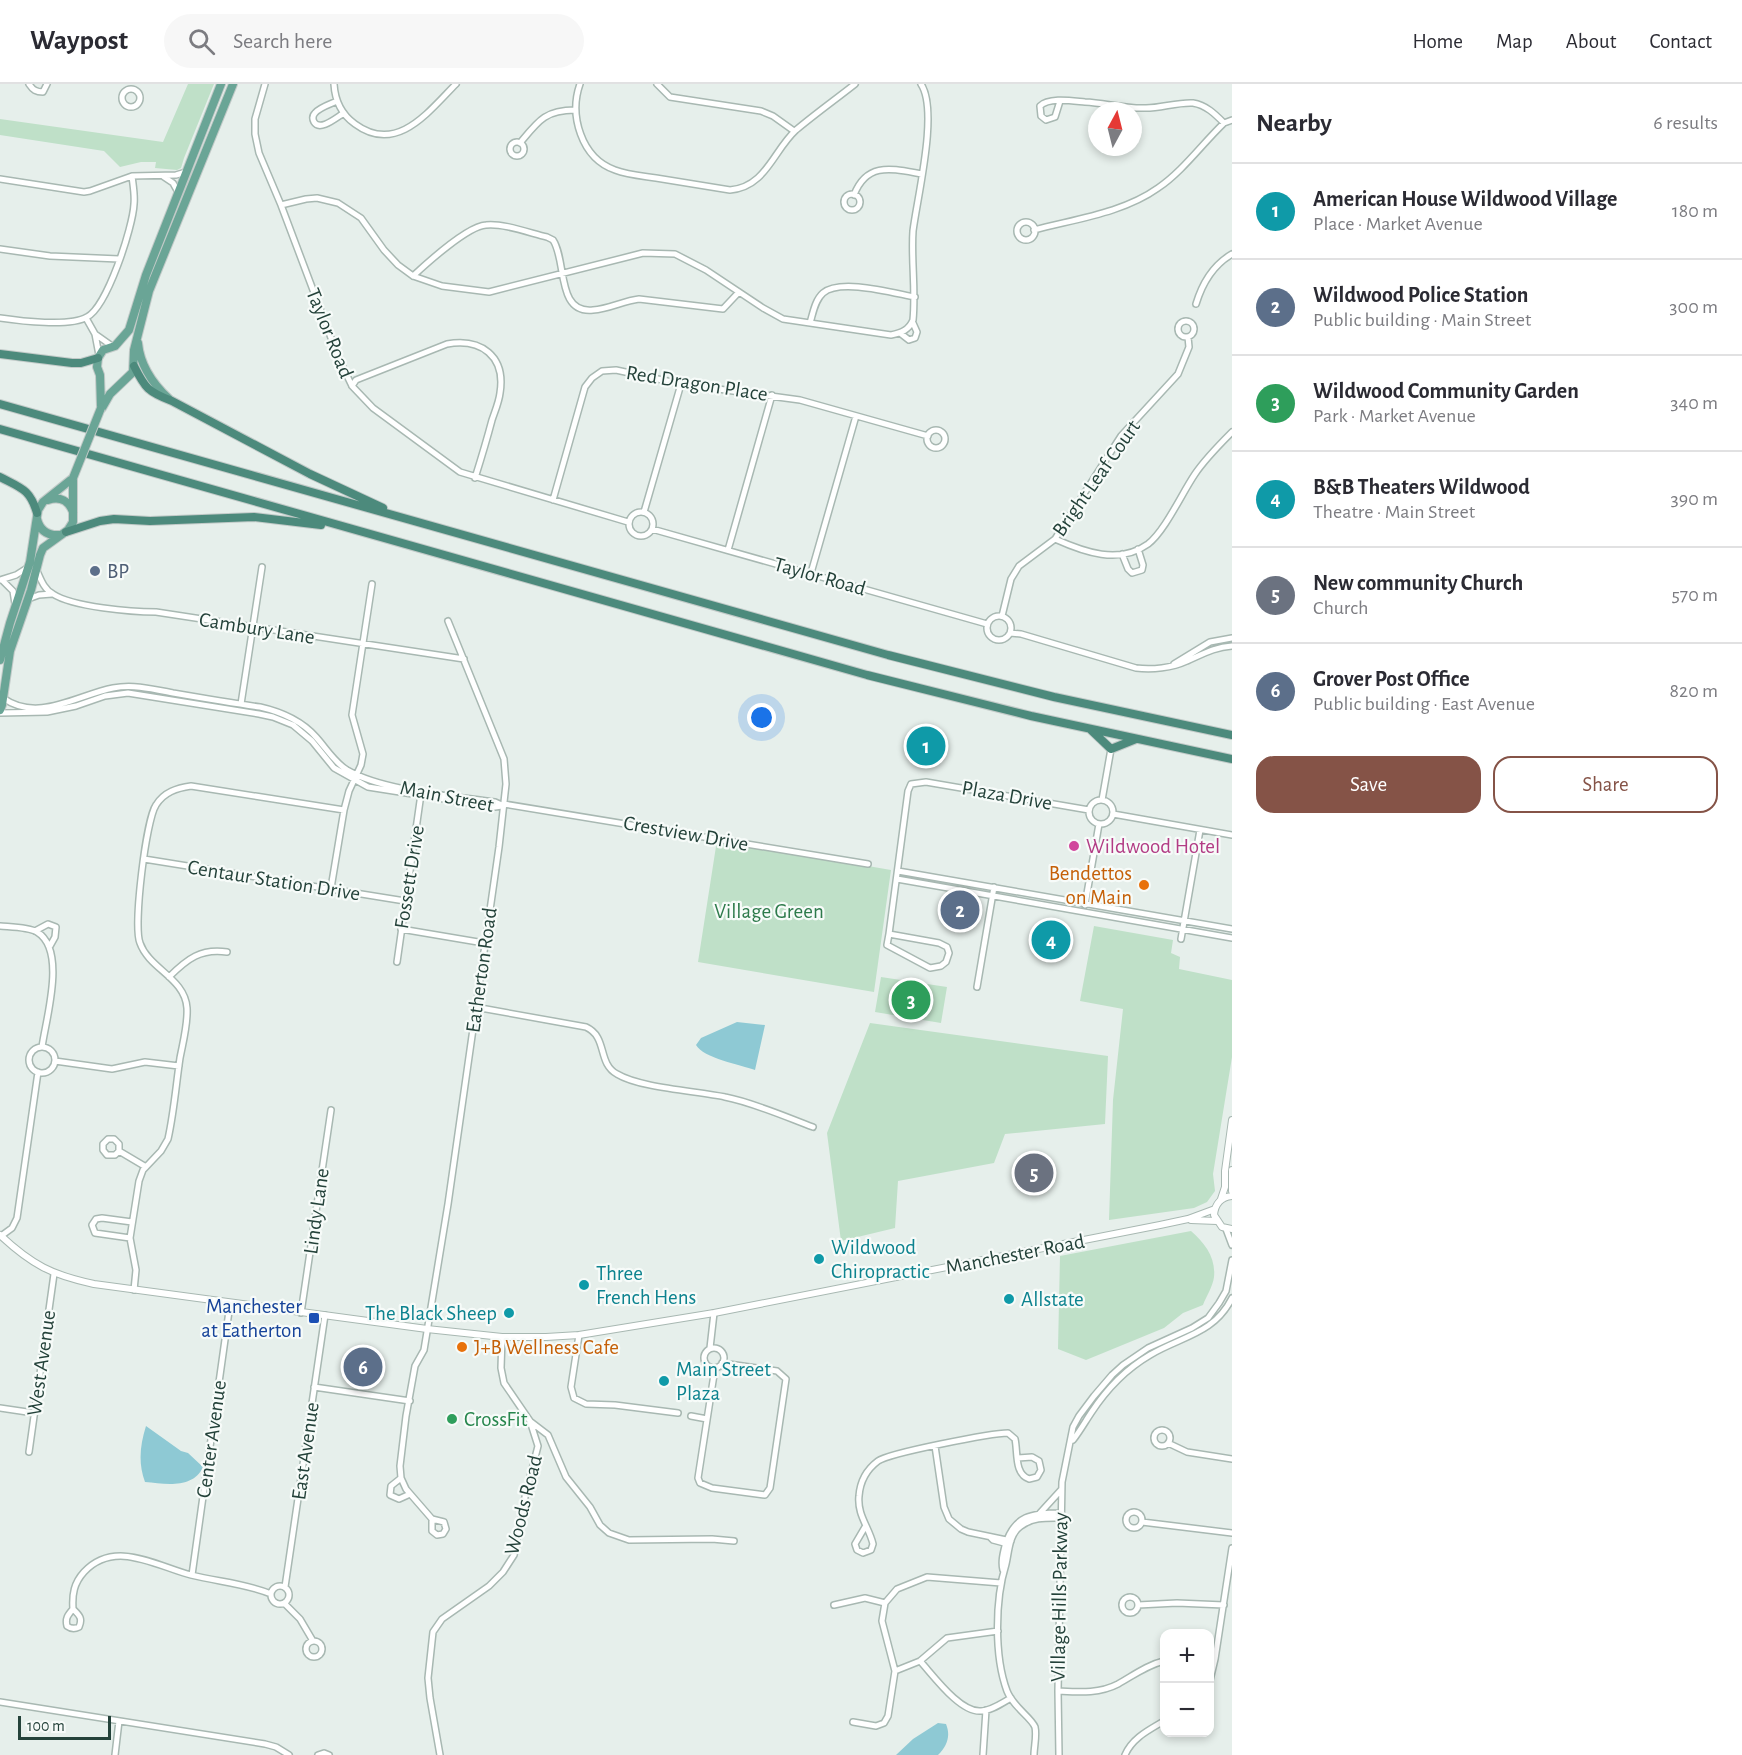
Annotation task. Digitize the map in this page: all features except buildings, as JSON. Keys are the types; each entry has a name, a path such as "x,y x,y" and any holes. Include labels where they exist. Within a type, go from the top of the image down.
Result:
{"highway":[{"path":"0,354 72,363 81,363 99,356"},
{"path":"134,363 144,386 156,395 172,401 310,474 405,519"},
{"path":"0,404 888,656 1054,697 1232,735"},
{"path":"0,429 856,672 976,703 1232,759"},
{"path":"0,477 26,490 37,516"},
{"path":"63,533 114,519 150,521 254,517 346,527"},
{"path":"1090,729 1111,749 1136,739"}],"main road":[{"path":"101,408 100,375 97,367 99,356 103,350 113,346 129,330 146,274 221,84"},
{"path":"0,660 15,607 43,548 72,525 73,478 101,408 110,394 131,374 149,291 233,84"},
{"path":"138,335 141,360 156,385 172,401"},
{"path":"113,346 126,350 134,363"},
{"path":"100,375 110,382 122,382"},
{"path":"0,711 10,651 28,599 37,516 41,505 73,478"},
{"path":"45,501 55,498 64,500 71,506 74,515"},
{"path":"37,516 40,528 45,532 51,535 63,533"}],"street":[{"path":"29,84 33,90 38,92 43,92 47,84"},
{"path":"136,92 140,84"},
{"name":"Taylor Road","path":"265,84 256,110 255,134 259,153 339,358 353,385 373,408 455,470 628,522 631,532 637,536 644,536 652,529 987,624 987,633 995,640 1002,640 1010,633 1024,635 1136,668 1148,669 1185,662 1214,648 1232,646"},
{"path":"334,84 337,101 344,113 361,128 380,134 397,133 414,125 456,84"},
{"path":"580,84 575,110 578,125 591,152 608,167 625,173 730,190 746,187 761,176 794,131 855,84"},
{"path":"657,84 670,97 767,114 774,116 794,131"},
{"path":"900,333 909,340 915,338 917,332 913,323 915,297 913,233 922,174 927,112 926,95 921,84"},
{"path":"337,101 316,112 313,117 314,122 324,125 344,113"},
{"path":"1060,101 1097,102 1146,108 1193,103 1210,110 1224,123"},
{"path":"520,143 547,114 575,110"},
{"path":"1034,230 1116,209 1148,195 1169,180 1224,123 1232,120"},
{"path":"854,195 864,178 876,170 889,169 922,174"},
{"path":"0,179 84,192 132,176 176,176 186,172"},
{"path":"0,318 71,322 86,318 100,305 132,219 134,194 132,176"},
{"path":"162,176 173,183 178,192"},
{"path":"281,205 317,198 332,201 347,208 361,218 393,261 412,276 432,284 478,292 489,291 643,253 675,254 706,270 783,319 891,335 900,333 913,323"},
{"path":"412,276 477,227 495,225 550,238 556,244 571,302 580,309 596,310 639,299 723,309 739,292"},
{"path":"0,249 50,256 119,259"},
{"path":"1196,304 1199,293 1211,273 1232,254"},
{"path":"810,323 817,300 833,287 846,286 915,297"},
{"path":"86,318 95,334 99,356"},
{"path":"95,334 113,346"},
{"name":"Bright Leaf Court","path":"1002,616 1011,579 1019,566 1055,539 1122,436 1179,374 1190,347 1188,337"},
{"path":"353,385 356,380 447,344 462,341 476,344 489,352 500,373 500,393 476,478"},
{"name":"Red Dragon Place","path":"553,500 585,387 602,371 616,370 681,384 800,400 928,436"},
{"path":"644,512 681,384"},
{"path":"728,550 772,395"},
{"path":"811,573 855,416"},
{"path":"1055,539 1078,549 1101,555 1122,554 1149,543 1162,527 1196,472 1232,432"},
{"path":"628,522 634,513 644,512 652,519 652,529"},
{"path":"1122,554 1128,569 1132,573 1137,573 1142,570 1143,565 1138,549"},
{"path":"241,704 262,567"},
{"path":"15,607 13,591 1,580 33,569 43,586 52,594"},
{"path":"331,888 344,810 363,754 354,726 352,708 372,584"},
{"name":"Cambury Lane","path":"28,599 52,594 75,602 104,607 156,612 464,659"},
{"path":"987,624 992,618 1002,616 1010,623 1010,633"},
{"name":"Eatherton Road","path":"410,1494 399,1498 390,1495 391,1486 401,1478 400,1466 406,1416 415,1366 424,1350 448,1204 506,784 504,759 448,621"},
{"name":"Taylor Road","path":"1173,665 1210,642 1232,638"},
{"name":"Main Street","path":"2,694 19,707 35,709 64,703 115,687 133,687 276,711 297,721 355,777"},
{"name":"Main Street","path":"0,711 47,712 76,706 105,696 128,693 259,714 293,725 312,741 334,768 355,777 421,794 504,805"},
{"path":"1102,800 1111,749"},
{"name":"Plaza Drive","path":"898,871 909,787 915,782 1089,810"},
{"path":"134,1290 136,1270 130,1239 138,1181 146,1167 162,1151 168,1139 187,1008 179,988 147,956 137,935 144,859 153,811 160,800 175,789 197,787 344,810"},
{"name":"Fossett Drive","path":"397,962 421,794"},
{"path":"1102,800 1111,805 1113,814 1110,821 1099,824 1091,819 1089,810 1094,802 1102,800"},
{"name":"Crestview Drive","path":"504,805 868,864"},
{"path":"1113,814 1232,835"},
{"path":"1084,912 1099,824"},
{"path":"1181,939 1200,830"},
{"name":"Centaur Station Drive","path":"144,859 405,901"},
{"path":"889,934 939,943 947,947 949,953 946,962 941,966 930,968 887,945 898,871 1232,929"},
{"path":"897,879 1232,938"},
{"path":"977,987 994,887"},
{"path":"0,926 35,931 48,924 56,927 50,946"},
{"path":"401,929 484,943"},
{"path":"35,931 50,946 54,961 42,1047"},
{"path":"169,977 195,955 211,951 227,952"},
{"path":"475,1007 586,1026 594,1030 606,1065 616,1074 658,1085 728,1097 813,1127"},
{"path":"38,1072 49,1070 55,1061 53,1053 42,1047"},
{"path":"38,1072 32,1067 30,1056 42,1047"},
{"path":"55,1061 112,1069 145,1062 179,1066"},
{"path":"1,1236 12,1228 17,1218 38,1072"},
{"name":"Lindy Lane","path":"301,1312 330,1110"},
{"path":"1232,1120 1225,1186 1215,1209 1217,1221 1229,1229 1232,1245"},
{"path":"119,1150 146,1167"},
{"path":"1232,1170 1232,1191"},
{"path":"1221,1199 1232,1196"},
{"name":"Manchester Road","path":"1,1236 22,1255 54,1274 94,1284 427,1329 502,1337 546,1337 579,1335 714,1313 1188,1220 1215,1209"},
{"path":"130,1239 95,1233 92,1225 93,1221 102,1218 132,1222"},
{"name":"Manchester Road","path":"1188,1220 1217,1221"},
{"name":"Village Hills Parkway","path":"1194,1331 1219,1304 1228,1284 1232,1260"},
{"name":"West Avenue","path":"29,1452 54,1274"},
{"name":"Village Hills Parkway","path":"1059,1755 1061,1490 1073,1427 1112,1374 1136,1355 1213,1324 1227,1308 1232,1298"},
{"name":"Center Avenue","path":"192,1575 230,1304"},
{"path":"710,1348 714,1313"},
{"name":"East Avenue","path":"284,1603 289,1594 285,1587 325,1316"},
{"path":"579,1335 571,1387 574,1398 586,1404 615,1405 678,1413"},
{"name":"Woods Road","path":"440,1755 428,1678 433,1632 442,1619 489,1586 503,1572 513,1555 538,1446 530,1421 504,1383 501,1368 502,1337"},
{"path":"710,1348 722,1351 724,1357 722,1363 714,1368 706,1364 703,1358 705,1352 710,1348"},
{"path":"714,1368 698,1478 700,1483 712,1488 765,1495 770,1488 786,1379 777,1371 722,1363"},
{"path":"314,1387 410,1401"},
{"path":"0,1408 34,1413"},
{"path":"691,1416 707,1419"},
{"path":"530,1421 548,1435 566,1477 590,1507 600,1525 609,1533 629,1540 734,1541"},
{"path":"865,1527 855,1544 857,1550 863,1553 871,1550 873,1544 858,1503 861,1486 868,1471 885,1457 1008,1433 1015,1439 1018,1458 1022,1476 1029,1479 1038,1477 1041,1470 1039,1461 1032,1457 1018,1458"},
{"path":"1168,1443 1187,1452 1232,1459"},
{"path":"935,1446 944,1507 949,1519 961,1529 993,1540 1009,1542"},
{"path":"401,1478 410,1494 432,1519"},
{"path":"1039,1513 1061,1490"},
{"path":"1034,1755 1035,1727 1032,1721 1014,1705 1003,1675 998,1631 1000,1582 1009,1542 1017,1523 1039,1513 1061,1516"},
{"path":"1009,1542 1021,1525 1033,1520 1061,1516"},
{"path":"1142,1522 1232,1533"},
{"path":"1214,1650 1224,1605 1232,1548"},
{"path":"72,1609 73,1589 90,1565 104,1558 119,1555 130,1556 192,1575 243,1583 271,1594 274,1601 279,1604 284,1603 300,1619 312,1641"},
{"path":"853,1722 876,1726 886,1720 890,1709 895,1671 882,1621 885,1603 889,1596 901,1586 927,1577 1000,1582"},
{"path":"271,1594 276,1587 285,1587"},
{"path":"834,1605 865,1598 885,1603"},
{"path":"1138,1605 1177,1603 1224,1605"},
{"path":"895,1671 920,1661 947,1638 998,1631"},
{"path":"920,1661 962,1704 979,1712 1011,1698"},
{"path":"1058,1691 1083,1692 1105,1689 1117,1685 1139,1670 1160,1662"},
{"path":"0,1702 266,1744 289,1755"},
{"path":"982,1755 986,1710"},
{"path":"115,1755 119,1721"},
{"path":"1125,1755 1138,1737 1160,1723"},
{"path":"318,1755 324,1753 329,1755"}],"green space":[{"path":"188,84 214,84 181,168 177,170 155,168 156,162 141,162 120,167 104,151 0,135 0,119 163,142"},
{"name":"Village Green","path":"717,840 891,870 874,992 698,962"},
{"path":"1094,926 1173,940 1171,953 1180,957 1179,969 1232,980 1232,1057 1213,1174 1215,1191 1207,1202 1194,1208 1109,1220 1113,1100 1123,1009 1080,1001"},
{"path":"881,977 947,987 941,1023 875,1012"},
{"path":"870,1023 1108,1056 1105,1124 1005,1134 994,1163 898,1181 895,1228 841,1241 827,1133"},
{"path":"1191,1231 1205,1246 1213,1263 1213,1280 1203,1305 1183,1313 1164,1328 1086,1360 1058,1349 1060,1256"}],"water":[{"path":"737,1022 765,1025 755,1070 706,1054 696,1045 701,1038"},
{"path":"146,1426 181,1451 188,1453 203,1467 193,1479 178,1484 145,1482 141,1468 141,1454"},
{"path":"938,1723 946,1724 948,1737 944,1748 938,1755 896,1755 913,1739"}],"place":[{"name":"BP","path":"95,571"},
{"name":"American House Wildwood Village","path":"926,746"},
{"name":"Wildwood Hotel","path":"1074,846"},
{"name":"Bendettos on Main","path":"1144,885"},
{"name":"Wildwood Police Station","path":"960,910"},
{"name":"B&B Theaters Wildwood","path":"1051,940"},
{"name":"Wildwood Community Garden","path":"911,1000"},
{"name":"New community Church","path":"1034,1173"},
{"name":"Wildwood Chiropractic","path":"819,1259"},
{"name":"Three French Hens","path":"584,1285"},
{"name":"Allstate","path":"1009,1299"},
{"name":"The Black Sheep","path":"509,1313"},
{"name":"Manchester at Eatherton","path":"314,1318"},
{"name":"J+B Wellness Cafe","path":"462,1347"},
{"name":"Grover Post Office","path":"363,1367"},
{"name":"Main Street Plaza","path":"664,1381"},
{"name":"CrossFit","path":"452,1419"}]}
